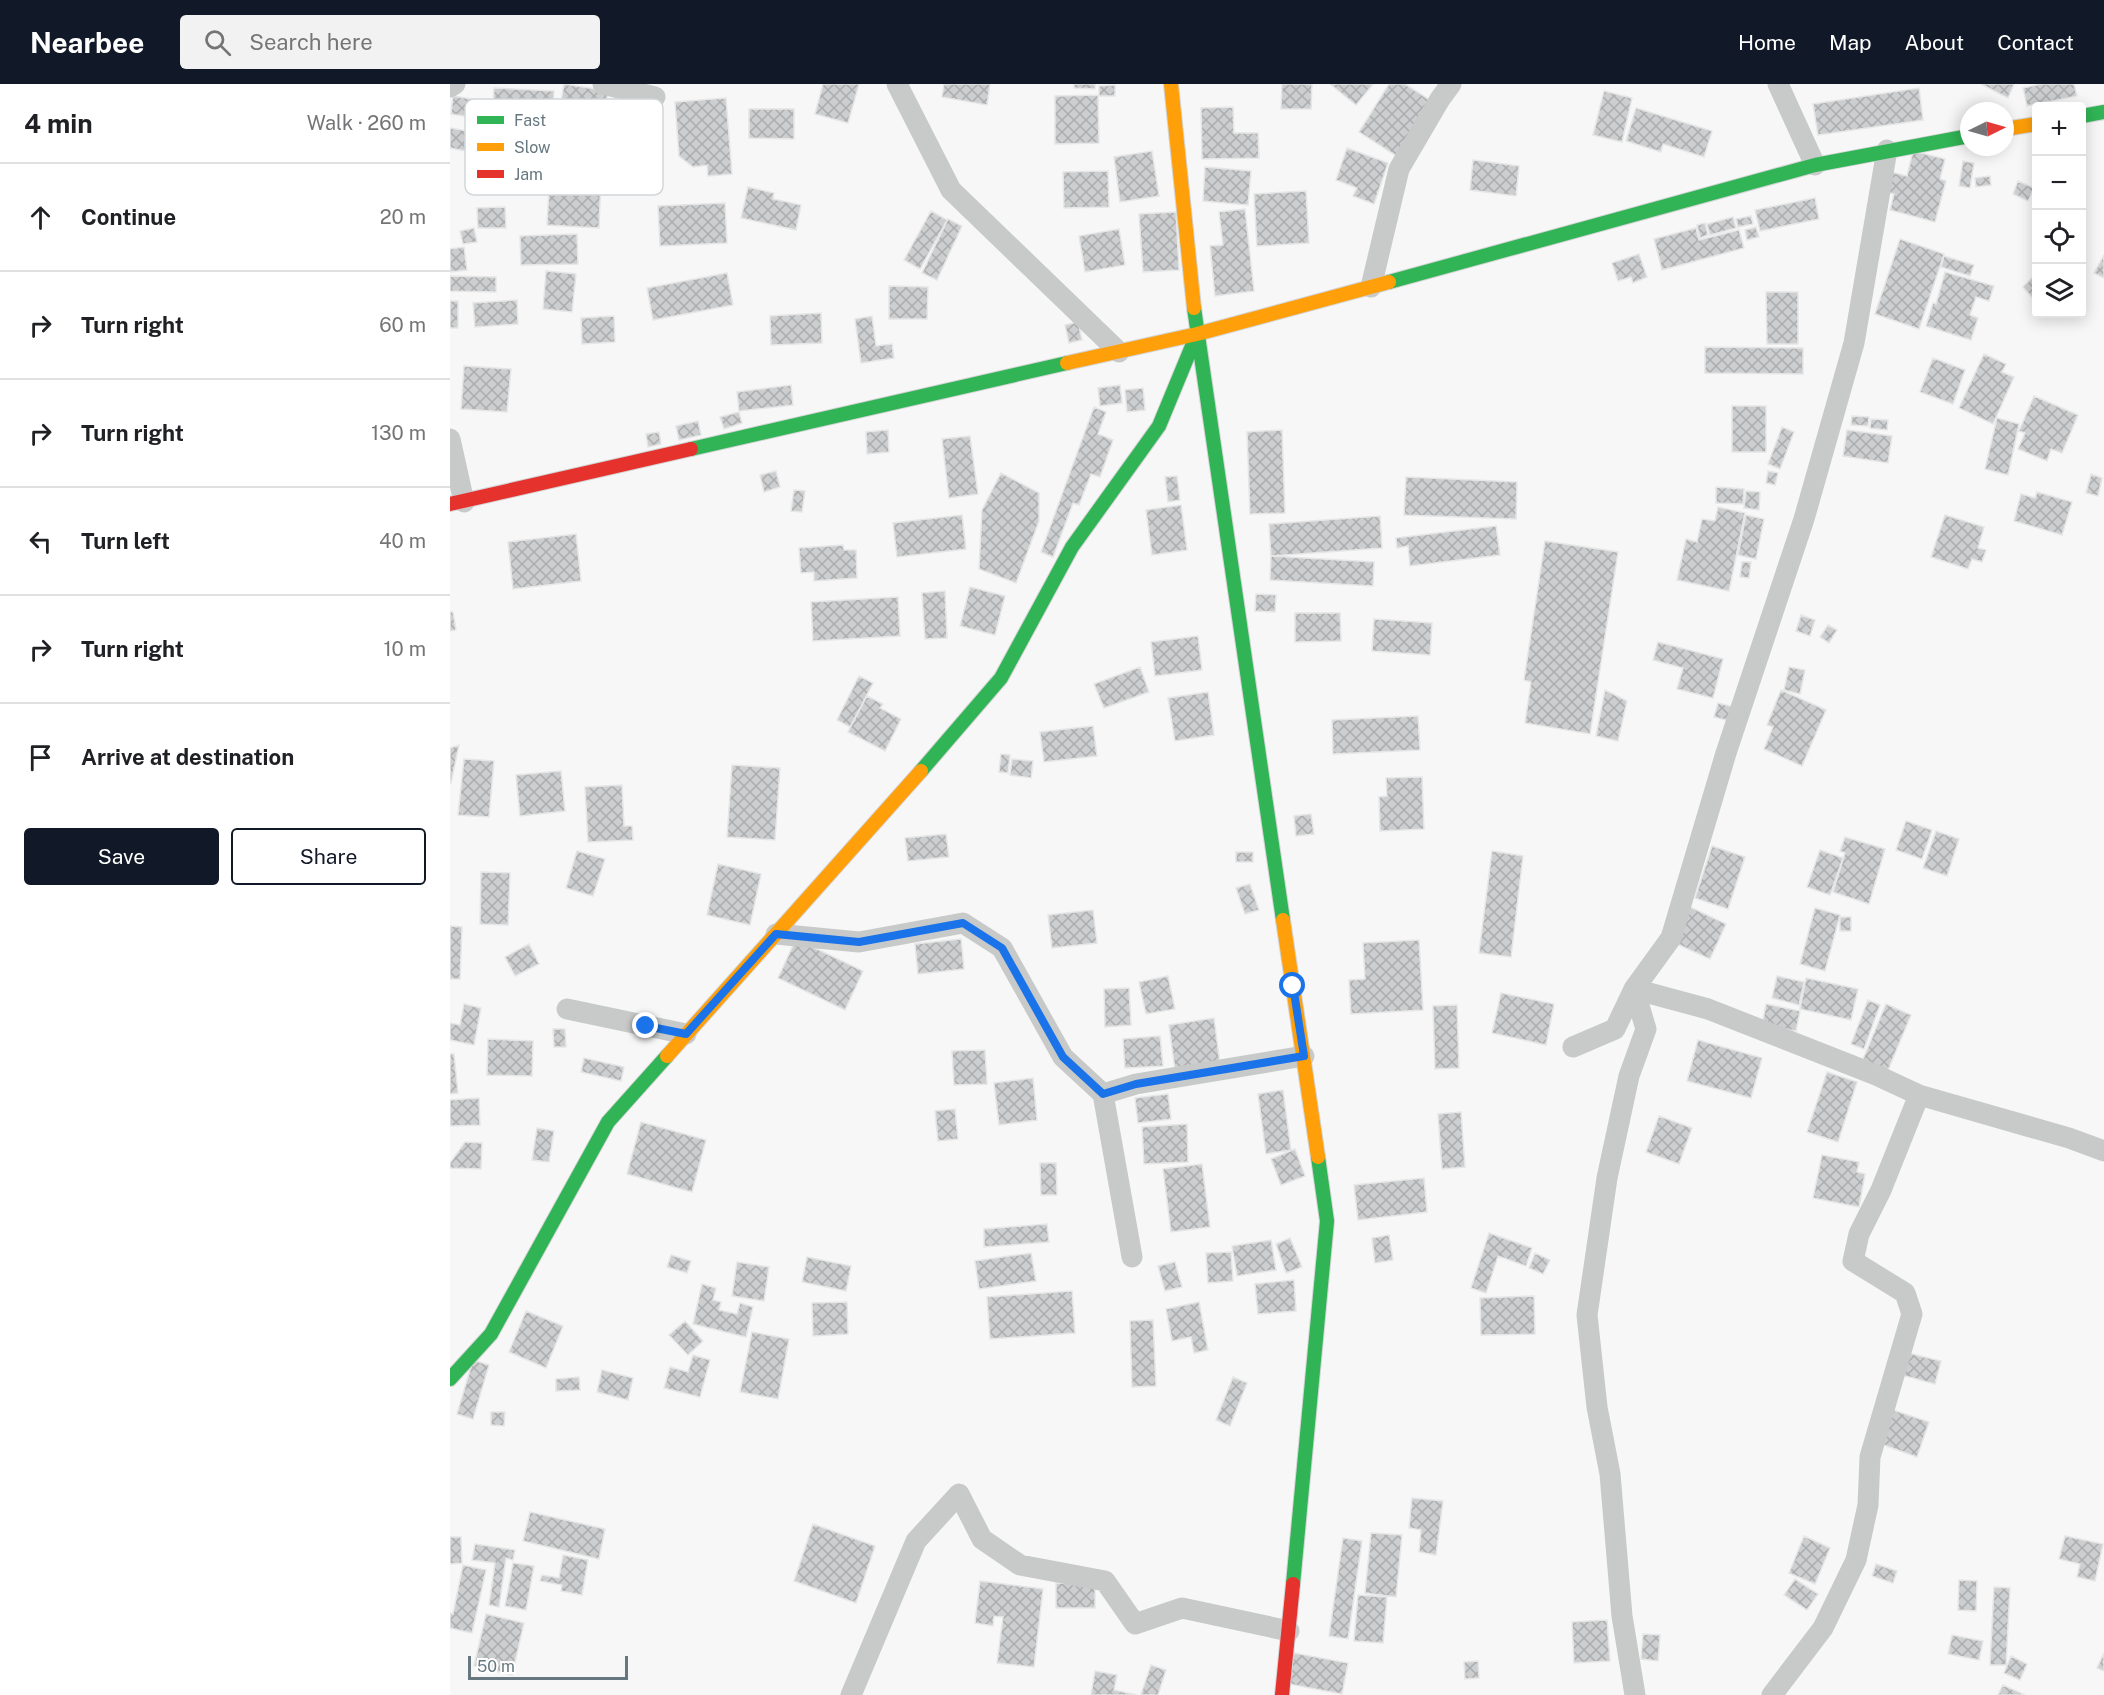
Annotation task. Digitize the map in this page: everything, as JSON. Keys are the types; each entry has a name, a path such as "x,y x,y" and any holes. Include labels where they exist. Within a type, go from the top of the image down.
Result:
{"street":[{"path":"450,87 455,84"},
{"path":"603,84 655,97"},
{"path":"897,84 951,190 1119,352"},
{"path":"1171,84 1197,333 1327,1221 1282,1695"},
{"path":"1371,287 1399,169 1451,84"},
{"path":"1778,84 1815,165"},
{"path":"2086,115 2104,112"},
{"path":"2014,128 2032,125"},
{"path":"450,438 457,503 1119,352 1371,287 1815,165 1960,138"},
{"path":"1573,1047 1615,1029 1635,989 1671,938 1726,753 1804,519 1854,343 1887,150"},
{"path":"450,1379 491,1334 608,1122 882,817 1001,678 1072,547 1159,426 1197,333"},
{"path":"776,934 859,942 963,923 1002,948 1063,1057 1103,1094 1132,1257"},
{"path":"1635,989 1708,1009 1876,1075 1919,1095 2069,1138 2104,1151"},
{"path":"1635,989 1646,1029 1629,1076 1612,1156 1587,1315 1597,1407 1610,1474 1622,1617 1635,1695"},
{"path":"567,1009 686,1034"},
{"path":"1103,1094 1136,1084 1304,1056"},
{"path":"1772,1695 1823,1628 1856,1560 1868,1505 1870,1457 1912,1314 1905,1293 1853,1261 1859,1234 1881,1190 1919,1095"},
{"path":"851,1695 916,1541 959,1494 982,1539 1020,1565 1105,1581 1135,1624 1182,1608 1288,1631"}],"building":[{"path":"564,84 608,91 607,99 562,99"},
{"path":"823,84 859,84 848,123 815,114"},
{"path":"944,84 990,84 987,105 942,97"},
{"path":"1074,84 1095,84 1095,89 1074,88"},
{"path":"1282,84 1312,84 1311,109 1281,109"},
{"path":"1330,84 1373,84 1356,105"},
{"path":"1389,84 1405,84 1433,102 1398,157 1359,132"},
{"path":"1981,84 2014,84 2008,98"},
{"path":"2041,84 2074,84 2077,96 2047,102 2032,102 2032,105 2027,106 2023,88"},
{"path":"1115,85 1115,96 1098,96 1099,143 1055,144 1055,96 1099,95 1099,86"},
{"path":"494,88 554,91 554,99 493,99"},
{"path":"1919,88 1923,120 1818,135 1813,104"},
{"path":"1604,91 1632,98 1622,142 1593,135"},
{"path":"453,96 472,99 465,99 465,116 451,114"},
{"path":"726,98 732,174 708,176 707,165 693,167 679,156 675,102"},
{"path":"1233,107 1234,133 1258,133 1259,158 1202,159 1201,108"},
{"path":"1636,108 1712,131 1704,157 1663,144 1661,152 1626,141"},
{"path":"749,109 794,109 794,139 749,138"},
{"path":"450,128 465,131 465,151 450,148"},
{"path":"1347,148 1388,163 1374,204 1353,196 1357,188 1336,180"},
{"path":"1152,151 1159,196 1120,202 1114,157"},
{"path":"1913,151 1945,159 1940,179 1946,181 1935,222 1890,210 1894,194 1886,192 1891,172 1907,176"},
{"path":"1473,160 1519,166 1516,196 1470,190"},
{"path":"1963,161 1974,163 1970,188 1959,186"},
{"path":"1205,167 1251,171 1248,205 1203,201"},
{"path":"1108,171 1109,207 1064,208 1063,172"},
{"path":"1990,176 1991,185 1976,187 1975,178"},
{"path":"2018,181 2032,187 2028,201 2013,194"},
{"path":"748,187 774,193 773,199 801,205 796,230 741,218"},
{"path":"1306,191 1309,243 1257,246 1254,194"},
{"path":"549,195 600,195 599,228 547,225"},
{"path":"1815,198 1819,219 1760,231 1755,210"},
{"path":"725,203 727,243 660,246 658,206"},
{"path":"505,207 506,228 478,228 477,208"},
{"path":"1245,209 1254,291 1215,296 1210,246 1223,245 1219,212"},
{"path":"931,211 947,220 920,269 904,260"},
{"path":"1176,212 1179,270 1143,272 1139,214"},
{"path":"1751,216 1753,224 1738,227 1736,219"},
{"path":"1733,217 1736,228 1710,235 1707,224"},
{"path":"948,219 962,226 937,280 922,273"},
{"path":"1705,223 1708,235 1700,238 1697,225"},
{"path":"1756,227 1759,237 1747,240 1745,230"},
{"path":"474,228 477,242 463,244 460,231"},
{"path":"1696,228 1699,240 1739,230 1744,248 1662,270 1654,239"},
{"path":"1119,229 1125,265 1085,272 1079,236"},
{"path":"577,234 578,264 521,265 520,236"},
{"path":"1900,239 1944,254 1919,329 1875,314"},
{"path":"464,247 467,270 450,272 450,249"},
{"path":"1639,254 1647,277 1633,283 1631,277 1618,281 1612,263"},
{"path":"2104,255 2104,278 2094,273"},
{"path":"1944,256 1974,265 1970,276 1941,267"},
{"path":"546,271 576,274 572,312 543,309"},
{"path":"1945,272 1994,286 1989,301 1976,297 1970,315 1978,318 1971,340 1926,326 1933,303 1936,304"},
{"path":"727,273 733,305 653,320 647,288"},
{"path":"450,276 496,277 496,292 450,291"},
{"path":"2032,278 2032,297 2023,287"},
{"path":"889,286 928,287 927,319 889,319"},
{"path":"1766,292 1798,292 1798,344 1767,344"},
{"path":"517,300 518,324 475,327 473,303"},
{"path":"450,301 458,301 458,328 450,328"},
{"path":"821,313 822,343 771,345 770,316"},
{"path":"614,316 615,342 582,344 581,318"},
{"path":"872,316 876,346 892,344 894,358 861,363 855,319"},
{"path":"1078,322 1082,340 1069,343 1065,325"},
{"path":"1705,347 1803,348 1803,374 1705,373"},
{"path":"1984,354 2006,364 2002,372 2014,377 1993,424 1959,408"},
{"path":"1933,358 1965,370 1953,404 1920,392"},
{"path":"464,366 511,369 507,412 461,409"},
{"path":"791,385 793,405 739,411 737,392"},
{"path":"1120,385 1122,403 1100,406 1098,388"},
{"path":"1143,388 1145,410 1127,412 1125,390"},
{"path":"2034,396 2078,415 2062,453 2051,449 2047,461 2018,449 2025,433 2019,431"},
{"path":"1732,406 1766,406 1766,452 1732,452"},
{"path":"1094,407 1106,412 1098,434 1113,440 1100,477 1091,474 1079,505 1073,503 1053,557 1041,552"},
{"path":"739,412 742,423 724,429 720,417"},
{"path":"1852,416 1869,417 1868,426 1851,425"},
{"path":"1997,418 2019,424 2008,475 1985,469"},
{"path":"1871,419 1888,420 1887,430 1870,428"},
{"path":"698,421 701,435 679,440 676,426"},
{"path":"1782,427 1794,432 1780,469 1768,464"},
{"path":"888,430 889,452 867,454 866,432"},
{"path":"1282,430 1285,513 1250,514 1247,432"},
{"path":"1847,430 1892,436 1888,463 1843,456"},
{"path":"659,432 661,444 648,447 646,434"},
{"path":"970,436 978,494 949,498 942,439"},
{"path":"776,471 780,487 764,492 760,475"},
{"path":"1768,471 1778,473 1775,485 1766,483"},
{"path":"1001,473 1039,493 1039,521 1016,583 979,569 982,510"},
{"path":"2091,474 2102,478 2098,496 2086,493"},
{"path":"1177,476 1180,500 1168,502 1165,477"},
{"path":"1406,477 1517,482 1516,519 1404,515"},
{"path":"1716,487 1744,489 1743,504 1716,503"},
{"path":"794,490 805,491 802,512 791,511"},
{"path":"1746,491 1760,492 1759,510 1744,508"},
{"path":"2037,492 2072,502 2062,535 2014,521 2021,494 2035,498"},
{"path":"1181,505 1187,550 1152,555 1146,510"},
{"path":"1718,507 1745,513 1729,591 1677,580 1686,539 1697,542 1702,519 1715,521"},
{"path":"962,515 966,549 897,557 893,523"},
{"path":"1746,515 1764,519 1756,559 1738,555"},
{"path":"1945,515 1984,527 1978,548 1986,550 1982,562 1972,559 1968,569 1931,557"},
{"path":"1380,516 1382,548 1271,556 1269,524"},
{"path":"1496,526 1500,555 1410,566 1408,546 1397,548 1396,538"},
{"path":"576,534 581,581 513,589 508,542"},
{"path":"1545,541 1618,552 1590,734 1525,723 1531,682 1524,680"},
{"path":"843,545 844,550 856,550 857,578 814,581 814,572 801,573 799,548"},
{"path":"1271,556 1374,562 1373,586 1270,580"},
{"path":"1742,562 1751,562 1749,578 1740,577"},
{"path":"970,587 1005,596 995,635 960,626"},
{"path":"945,591 947,638 925,639 922,593"},
{"path":"1256,594 1276,595 1275,612 1255,611"},
{"path":"898,597 900,636 813,641 811,602"},
{"path":"450,612 453,612 456,630 450,631"},
{"path":"1295,613 1340,613 1341,641 1295,642"},
{"path":"1801,615 1815,620 1810,636 1796,631"},
{"path":"1374,619 1432,623 1430,655 1372,651"},
{"path":"1828,625 1837,630 1829,643 1820,637"},
{"path":"1198,636 1202,670 1155,676 1151,642"},
{"path":"1658,642 1723,659 1713,698 1677,689 1683,668 1653,660"},
{"path":"1140,667 1149,692 1104,708 1094,684"},
{"path":"1789,667 1805,670 1800,694 1784,690"},
{"path":"859,676 873,683 850,727 837,720"},
{"path":"1605,690 1627,701 1618,741 1596,736"},
{"path":"1781,690 1826,710 1802,766 1764,749 1773,727 1767,725"},
{"path":"1208,692 1214,735 1175,741 1168,698"},
{"path":"867,696 883,704 880,708 901,719 885,751 848,732"},
{"path":"1718,703 1734,707 1730,721 1714,717"},
{"path":"1418,716 1420,750 1333,754 1332,720"},
{"path":"1093,726 1097,756 1044,762 1040,732"},
{"path":"459,745 451,783 450,783 450,748"},
{"path":"1001,754 1010,755 1008,773 999,772"},
{"path":"464,759 494,761 489,817 458,815"},
{"path":"1012,759 1033,761 1031,778 1010,775"},
{"path":"732,765 780,768 775,840 727,837"},
{"path":"561,771 565,811 520,816 516,775"},
{"path":"1422,777 1424,829 1380,831 1379,797 1387,796 1386,778"},
{"path":"622,785 624,826 632,826 633,840 588,842 585,787"},
{"path":"1311,814 1314,834 1296,836 1294,816"},
{"path":"1906,821 1932,830 1922,859 1896,850"},
{"path":"1936,831 1959,839 1947,876 1923,868"},
{"path":"946,834 949,857 908,861 905,838"},
{"path":"1845,837 1885,849 1869,904 1833,892 1845,853 1840,851"},
{"path":"1712,846 1745,857 1728,909 1695,898"},
{"path":"1820,850 1843,858 1830,895 1807,887"},
{"path":"577,851 605,859 593,896 566,888"},
{"path":"1492,851 1523,856 1511,957 1479,953"},
{"path":"1236,852 1253,852 1253,862 1236,862"},
{"path":"718,864 761,874 750,925 707,915"},
{"path":"481,872 510,873 508,925 480,924"},
{"path":"1250,884 1259,910 1245,914 1236,888"},
{"path":"1684,904 1726,924 1710,959 1668,940"},
{"path":"1815,908 1840,915 1825,971 1800,964"},
{"path":"1093,910 1097,943 1052,948 1048,915"},
{"path":"1840,917 1851,917 1851,931 1840,931"},
{"path":"450,926 462,927 460,979 450,979"},
{"path":"796,939 863,971 845,1010 778,978"},
{"path":"961,939 964,969 918,974 915,944"},
{"path":"1419,940 1423,1010 1351,1014 1349,980 1365,979 1363,943"},
{"path":"529,944 539,964 515,976 505,957"},
{"path":"1168,976 1175,1009 1146,1014 1139,982"},
{"path":"1777,976 1804,982 1799,1005 1772,998"},
{"path":"1806,978 1858,989 1851,1020 1800,1009"},
{"path":"1129,988 1131,1025 1105,1027 1104,989"},
{"path":"1501,993 1554,1004 1546,1045 1492,1033"},
{"path":"1868,1000 1880,1005 1864,1049 1851,1044"},
{"path":"464,1004 481,1008 474,1045 450,1040 450,1023 460,1025"},
{"path":"1766,1004 1800,1011 1796,1031 1762,1025"},
{"path":"1886,1004 1911,1015 1886,1075 1861,1064"},
{"path":"1457,1005 1459,1068 1435,1069 1433,1006"},
{"path":"1214,1018 1220,1064 1175,1070 1169,1025"},
{"path":"553,1029 565,1029 566,1047 554,1047"},
{"path":"1160,1036 1163,1066 1125,1068 1123,1039"},
{"path":"488,1039 533,1041 532,1076 487,1075"},
{"path":"1698,1040 1762,1058 1751,1098 1687,1081"},
{"path":"985,1050 987,1084 954,1085 952,1051"},
{"path":"450,1054 454,1054 458,1093 450,1094"},
{"path":"584,1058 624,1067 621,1081 581,1072"},
{"path":"1827,1072 1857,1082 1838,1142 1807,1132"},
{"path":"1033,1078 1037,1120 999,1125 994,1083"},
{"path":"1283,1090 1291,1150 1266,1154 1258,1094"},
{"path":"1168,1094 1171,1119 1138,1123 1135,1098"},
{"path":"479,1098 480,1125 450,1126 450,1100"},
{"path":"955,1109 958,1139 938,1141 935,1111"},
{"path":"1461,1112 1465,1167 1442,1169 1438,1114"},
{"path":"1659,1116 1692,1128 1679,1164 1646,1152"},
{"path":"641,1122 706,1140 692,1192 627,1174"},
{"path":"1187,1124 1188,1162 1144,1164 1142,1127"},
{"path":"537,1128 554,1131 549,1162 532,1160"},
{"path":"465,1142 482,1143 481,1169 450,1168 450,1163"},
{"path":"1295,1149 1305,1176 1281,1185 1271,1159"},
{"path":"1822,1155 1859,1162 1857,1172 1865,1174 1859,1207 1813,1198"},
{"path":"1040,1163 1056,1163 1057,1195 1041,1195"},
{"path":"1202,1164 1210,1227 1171,1232 1163,1169"},
{"path":"1424,1178 1427,1212 1358,1220 1354,1185"},
{"path":"1047,1224 1049,1242 984,1247 984,1229"},
{"path":"1489,1233 1532,1248 1526,1266 1498,1256 1486,1293 1471,1288"},
{"path":"1389,1235 1393,1260 1375,1263 1372,1238"},
{"path":"1290,1238 1302,1267 1286,1273 1276,1244"},
{"path":"1271,1240 1276,1270 1237,1276 1232,1246"},
{"path":"1231,1252 1233,1281 1208,1283 1206,1253"},
{"path":"1031,1253 1036,1281 979,1289 975,1261"},
{"path":"1535,1253 1550,1260 1543,1274 1529,1268"},
{"path":"671,1255 691,1261 687,1273 667,1267"},
{"path":"807,1257 851,1266 846,1291 802,1282"},
{"path":"737,1262 769,1267 764,1301 732,1296"},
{"path":"1175,1262 1182,1287 1165,1291 1158,1266"},
{"path":"1294,1280 1296,1311 1258,1314 1255,1284"},
{"path":"702,1284 716,1288 713,1300 721,1302 719,1310 737,1314 740,1303 753,1307 746,1337 693,1324"},
{"path":"1072,1291 1075,1333 990,1339 987,1297"},
{"path":"1534,1296 1535,1334 1481,1335 1480,1298"},
{"path":"847,1302 848,1334 813,1336 812,1303"},
{"path":"1199,1302 1208,1350 1194,1353 1191,1337 1172,1341 1166,1309"},
{"path":"526,1311 563,1326 546,1368 509,1352"},
{"path":"1153,1320 1156,1386 1132,1387 1130,1321"},
{"path":"685,1321 703,1341 688,1355 669,1335"},
{"path":"752,1332 789,1339 778,1399 740,1392"},
{"path":"1904,1352 1941,1361 1935,1384 1898,1374"},
{"path":"693,1355 710,1360 700,1397 664,1388 670,1367 688,1372"},
{"path":"473,1360 489,1365 473,1419 457,1414"},
{"path":"602,1370 633,1378 628,1400 597,1392"},
{"path":"579,1377 580,1390 556,1391 556,1379"},
{"path":"1233,1377 1247,1383 1230,1426 1216,1420"},
{"path":"1893,1410 1929,1422 1917,1457 1881,1444"},
{"path":"491,1412 505,1412 504,1426 491,1425"},
{"path":"1412,1498 1443,1501 1436,1555 1419,1552 1421,1530 1409,1528"},
{"path":"530,1512 605,1529 599,1559 523,1541"},
{"path":"813,1524 875,1546 856,1603 794,1581"},
{"path":"1371,1533 1402,1535 1396,1597 1365,1593"},
{"path":"1804,1536 1830,1548 1815,1584 1789,1573"},
{"path":"2065,1536 2103,1544 2095,1581 2077,1577 2080,1564 2059,1559"},
{"path":"450,1537 461,1537 462,1563 450,1564"},
{"path":"1343,1538 1362,1541 1348,1639 1329,1636"},
{"path":"475,1544 515,1550 513,1560 506,1558 499,1607 489,1605 495,1563 472,1560"},
{"path":"563,1555 588,1560 582,1595 561,1591 562,1585 540,1581 542,1575 559,1578"},
{"path":"513,1563 534,1566 526,1610 505,1606"},
{"path":"1876,1564 1897,1571 1893,1583 1872,1576"},
{"path":"463,1565 486,1570 472,1633 450,1628 450,1613 453,1614"},
{"path":"1795,1579 1818,1594 1807,1610 1784,1595"},
{"path":"1959,1580 1977,1581 1976,1611 1958,1610"},
{"path":"980,1581 1043,1589 1034,1667 997,1663 1003,1617 994,1616 993,1626 975,1623"},
{"path":"1056,1583 1095,1584 1095,1608 1056,1608"},
{"path":"1994,1587 2010,1588 2006,1665 1990,1665"},
{"path":"1358,1595 1387,1597 1383,1643 1354,1641"},
{"path":"486,1614 524,1623 512,1675 474,1666"},
{"path":"1607,1620 1610,1661 1574,1663 1572,1622"},
{"path":"1643,1634 1660,1635 1658,1661 1641,1659"},
{"path":"1952,1635 1983,1641 1979,1660 1948,1654"},
{"path":"1294,1653 1348,1663 1342,1694 1289,1684"},
{"path":"2104,1653 2104,1671 2097,1668"},
{"path":"2011,1656 2027,1664 2020,1680 2004,1673"},
{"path":"1478,1661 1479,1678 1465,1679 1464,1662"},
{"path":"1151,1665 1166,1670 1158,1695 1143,1695 1141,1694"},
{"path":"1095,1671 1117,1675 1114,1690 1137,1695 1091,1695"},
{"path":"2003,1685 2025,1695 1998,1695"}],"traffic: fast":[{"path":"2086,115 2104,112"},
{"path":"1389,282 1815,165 1960,138"},
{"path":"1194,308 1283,920"},
{"path":"921,771 1001,678 1072,547 1159,426 1197,334"},
{"path":"691,449 1067,363"},
{"path":"450,1379 491,1334 608,1122 667,1056"},
{"path":"1293,1584 1327,1221 1318,1157"}],"traffic: slow":[{"path":"1171,84 1194,308"},
{"path":"2014,128 2032,125"},
{"path":"1067,363 1197,334 1389,282"},
{"path":"667,1056 921,771"},
{"path":"1283,920 1318,1157"}],"traffic: jam":[{"path":"450,504 691,449"},
{"path":"1282,1695 1293,1584"}],"route":[{"path":"646,1026 686,1034 776,934 859,942 963,923 1002,948 1063,1057 1103,1094 1136,1084 1304,1056 1293,986"}]}
